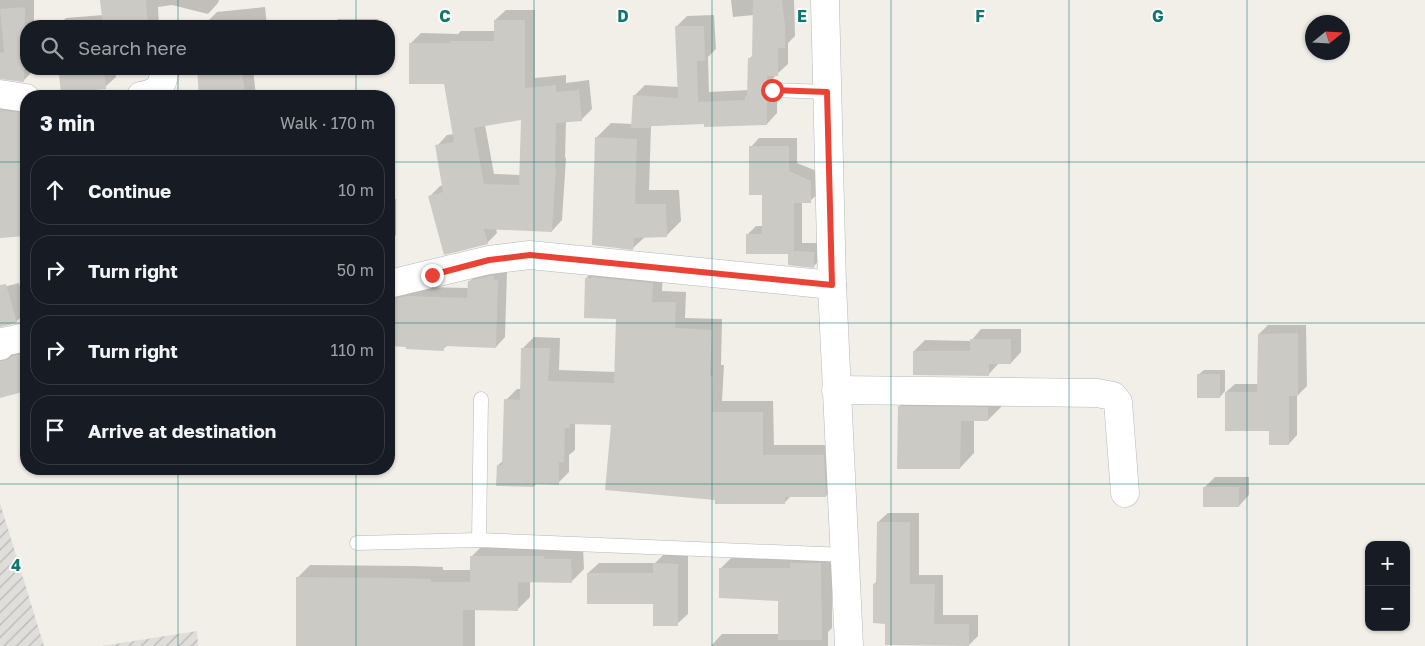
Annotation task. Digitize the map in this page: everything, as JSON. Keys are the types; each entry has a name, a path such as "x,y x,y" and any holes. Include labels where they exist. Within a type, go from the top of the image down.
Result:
{"street":[{"path":"825,0 832,285 849,646"},
{"path":"158,90 163,82 164,75"},
{"path":"0,94 20,97"},
{"path":"395,283 489,260 530,255 832,285"},
{"path":"0,346 3,342 20,338"},
{"path":"836,390 1097,393 1113,396 1118,402 1125,493"}],"lane":[{"path":"772,90 827,92"},
{"path":"479,540 481,399"},
{"path":"357,543 479,540 845,555"}],"shaded area":[{"path":"0,503 44,646 0,646"},
{"path":"197,631 198,646 102,646"}],"building":[{"path":"100,0 146,0 148,20 102,20"},
{"path":"753,0 782,0 785,24 785,48 778,48 778,76 767,76 767,83 763,89 767,97 767,125 704,127 704,124 631,128 633,95 678,98 675,26 704,26 705,61 697,61 698,102 745,100 745,96 747,96 748,58 752,58"},
{"path":"25,7 25,20 20,20 20,75 24,75 24,82 0,79 0,53 4,52 0,9"},
{"path":"494,20 525,20 525,88 556,85 556,92 579,90 582,121 556,123 556,167 552,232 484,229 488,244 444,255 428,196 443,192 435,145 454,142 444,84 409,84 409,43 494,41","holes":["521,120 519,185 484,184 474,128"]},
{"path":"59,75 105,75 106,89 61,90"},
{"path":"197,75 243,75 244,90 199,90"},
{"path":"0,110 20,113 20,236 0,238"},
{"path":"595,137 637,139 635,204 666,204 667,237 634,238 633,250 592,245"},
{"path":"749,146 789,146 789,171 811,181 811,203 794,203 794,251 814,252 814,268 788,265 788,254 746,254 746,234 762,234 762,195 749,195"},
{"path":"494,275 494,280 498,280 496,348 444,346 444,351 406,349 406,347 395,346 395,298 408,296 467,298 468,281"},
{"path":"585,278 653,283 652,302 676,302 675,328 712,330 710,376 713,376 712,412 763,412 763,455 824,455 826,497 785,497 785,504 715,504 715,500 605,490 611,425 570,424 570,428 565,428 564,462 559,462 559,485 534,484 534,487 496,486 497,465 502,465 504,399 520,400 521,348 550,348 548,381 614,383 616,319 584,318"},
{"path":"6,284 17,323 0,327 0,285"},
{"path":"1298,333 1298,396 1289,396 1289,445 1269,445 1269,431 1225,431 1225,392 1257,392 1258,334"},
{"path":"970,339 1011,339 1011,364 989,364 989,376 913,375 913,351 970,351"},
{"path":"20,354 20,393 0,398 0,361 7,360 12,356"},
{"path":"1197,374 1220,374 1220,398 1197,398"},
{"path":"898,406 988,407 988,421 961,421 960,469 897,469"},
{"path":"1203,487 1239,487 1239,507 1203,507"},
{"path":"877,522 910,522 910,584 935,584 934,624 969,624 969,646 885,645 885,624 873,623 873,584 876,584"},
{"path":"470,556 544,556 544,559 571,559 572,583 518,582 518,611 463,610 463,646 296,646 296,577 399,578 431,579 431,582 470,582"},
{"path":"653,563 678,564 678,626 653,626 653,604 587,604 587,573 653,573"},
{"path":"790,563 821,563 822,640 778,640 778,601 719,598 719,568 790,568"}],"route":[{"path":"432,275 489,260 530,255 832,285 827,92 772,90"}]}
